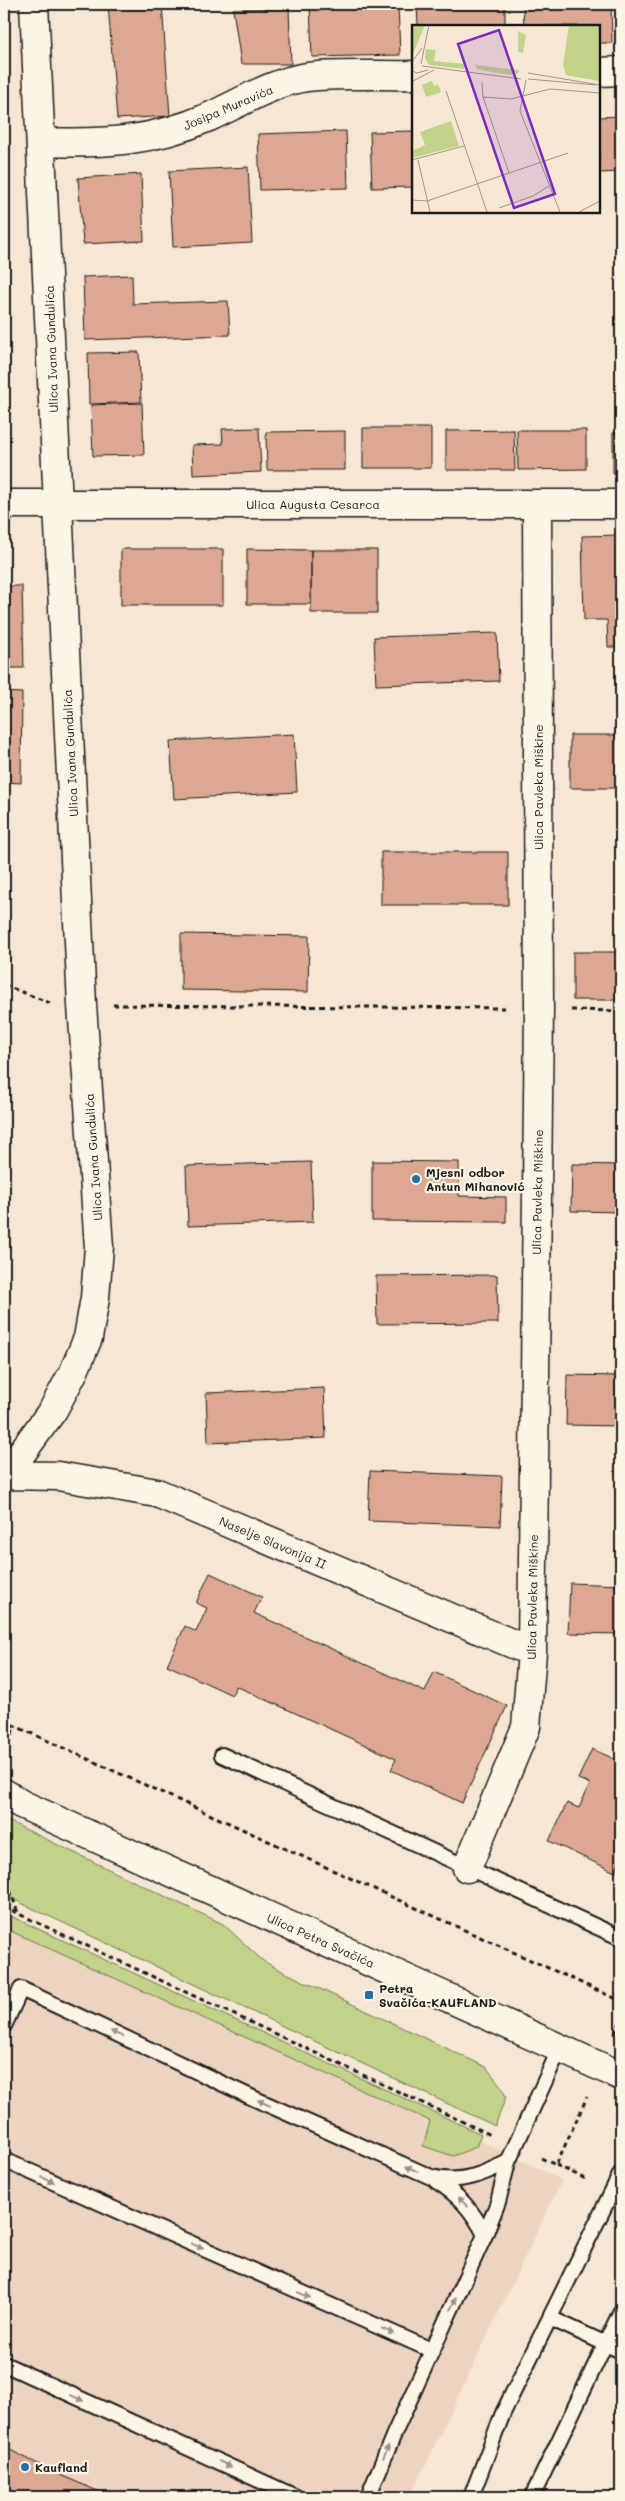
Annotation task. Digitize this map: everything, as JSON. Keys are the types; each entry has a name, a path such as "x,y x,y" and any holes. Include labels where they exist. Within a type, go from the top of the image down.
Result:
{"street":[{"name":"Ulica Ivana Gundulića","path":"4,1476 53,1410 74,1371 88,1338 95,1298 99,1246 82,1005 34,4"},
{"path":"600,72 621,71"},
{"name":"Josipa Muravića","path":"42,142 96,144 156,136 208,117 258,93 307,77 412,75"},
{"name":"Ulica Augusta Cesarca","path":"4,504 621,504"},
{"name":"Ulica Pavleka Miškine","path":"468,1868 526,1727 532,1652 539,1009 538,504"},
{"name":"Naselje Slavonija II","path":"4,1476 58,1476 157,1493 532,1652"},
{"name":"Ulica Petra Svačića","path":"10,1799 621,2076"}],"lane":[{"path":"222,1755 621,1938"},
{"path":"4,2026 21,1989 288,2114 431,2177 450,2181 469,2178 508,2162"},
{"path":"368,2497 431,2350 484,2235 498,2202 508,2162 560,2048"},
{"path":"4,2160 431,2350"},
{"path":"471,2497 503,2413 621,2173"},
{"path":"431,2177 466,2204 477,2218 484,2235"},
{"path":"532,2497 621,2310"},
{"path":"550,2318 621,2351"},
{"path":"4,2364 296,2497"}],"path":[{"path":"4,985 50,1003 82,1005 621,1011"},
{"path":"4,1721 621,2001"},
{"path":"4,1751 14,1726"},
{"path":"4,1873 18,1914"},
{"path":"4,1907 491,2135"},
{"path":"615,2034 621,2020"},
{"path":"540,2158 556,2165 588,2096"}],"shaded area":[{"path":"4,1912 562,2180 410,2497 4,2497"}],"green space":[{"path":"4,1819 223,1924 263,1961 284,1972 486,2067 501,2086 506,2097 495,2126 4,1895"},
{"path":"4,1913 481,2134 476,2147 453,2156 423,2146 430,2121 4,1928"}],"building":[{"path":"108,4 162,4 170,116 117,119"},
{"path":"310,4 398,4 400,55 312,57"},
{"path":"417,4 505,4 505,25 418,25"},
{"path":"523,4 611,4 612,43 600,43 600,25 524,25"},
{"path":"289,8 291,64 241,64 233,9"},
{"path":"621,116 621,172 600,173 600,117"},
{"path":"346,131 348,188 260,190 258,134"},
{"path":"412,131 412,187 372,188 370,132"},
{"path":"248,167 252,243 173,247 169,171"},
{"path":"141,174 144,241 83,244 78,178"},
{"path":"132,275 133,304 228,301 230,335 85,340 83,277"},
{"path":"139,352 141,402 89,404 88,353"},
{"path":"142,403 144,455 93,456 91,405"},
{"path":"259,428 261,472 193,475 192,445 223,444 222,429"},
{"path":"363,428 431,428 431,468 363,468"},
{"path":"514,430 515,470 446,470 446,431"},
{"path":"517,430 586,430 586,469 518,470"},
{"path":"345,431 345,470 267,470 266,432"},
{"path":"621,432 621,473 613,473 613,433"},
{"path":"621,535 621,647 608,647 607,620 584,620 582,536"},
{"path":"121,549 223,549 223,605 121,605"},
{"path":"247,549 311,550 311,604 247,604"},
{"path":"311,550 377,550 377,613 311,613"},
{"path":"4,586 22,586 24,668 4,668"},
{"path":"497,633 499,681 376,685 374,637"},
{"path":"4,692 22,693 21,783 4,782"},
{"path":"294,734 297,792 174,799 170,741"},
{"path":"570,735 621,735 621,788 570,788"},
{"path":"381,852 508,852 508,905 381,905"},
{"path":"181,934 309,936 308,992 181,990"},
{"path":"573,952 621,952 621,1000 573,1000"},
{"name":"Mjesni odbor Antun Mihanović","path":"372,1161 459,1162 459,1196 506,1197 506,1222 372,1221"},
{"path":"311,1162 313,1222 188,1226 186,1166"},
{"path":"572,1164 621,1165 621,1212 571,1211"},
{"path":"497,1275 498,1323 377,1324 376,1276"},
{"path":"567,1375 621,1376 621,1426 566,1425"},
{"path":"324,1388 326,1438 208,1443 206,1393"},
{"path":"370,1471 502,1476 500,1526 368,1521"},
{"path":"210,1573 262,1597 254,1613 425,1692 434,1672 507,1706 462,1803 391,1770 396,1759 236,1686 232,1695 167,1665 185,1626 196,1632 207,1608 196,1603"},
{"path":"570,1583 621,1585 621,1634 568,1633"},
{"path":"592,1749 621,1762 621,1863 619,1862 615,1872 549,1841 567,1803 579,1808 590,1784 578,1779"},
{"name":"Kaufland","path":"4,2447 60,2475 112,2497 4,2497"}],"place":[{"name":"Mjesni odbor Antun Mihanović","path":"416,1179"},
{"name":"Petra Svačića-KAUFLAND","path":"369,1995"},
{"name":"Kaufland","path":"25,2467"}]}
